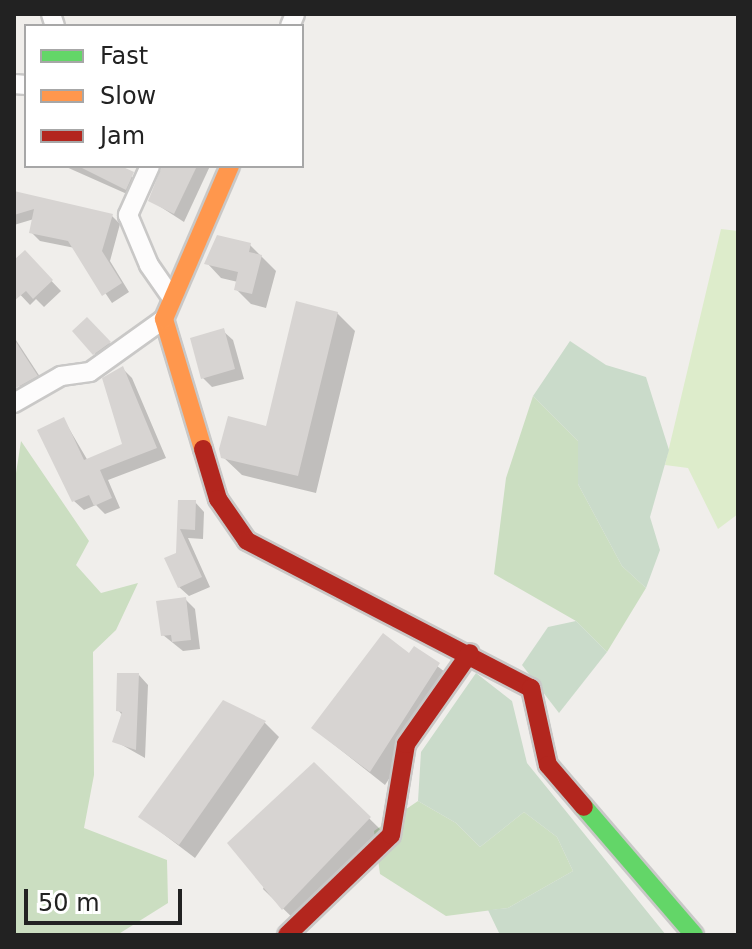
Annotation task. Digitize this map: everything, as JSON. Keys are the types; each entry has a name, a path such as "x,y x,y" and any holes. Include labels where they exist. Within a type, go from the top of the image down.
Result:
{"street":[{"path":"149,168 128,215 149,265 172,298"},
{"path":"14,403 61,376 90,372 164,319 229,168"},
{"path":"164,319 218,499 247,541 470,653 531,688 548,765 694,935"},
{"path":"287,935 391,835 406,744 470,653"}],"green space":[{"path":"721,229 738,231 738,514 718,529 688,468 665,465"},
{"path":"570,341 606,365 646,377 669,450 650,517 660,550 646,588 622,566 578,484 578,441 533,396"},
{"path":"533,396 578,441 578,484 622,566 646,588 607,652 576,621 494,574 506,478"},
{"path":"21,441 89,541 76,565 101,593 138,583 116,630 93,652 94,775 84,828 167,860 168,903 117,935 14,935 14,486"},
{"path":"576,621 607,652 559,713 522,665 548,627"},
{"path":"476,673 512,701 527,763 666,935 500,935 488,910 508,908 573,871 557,837 524,812 480,847 456,823 418,801 421,752"},
{"path":"418,801 456,823 480,847 524,812 557,837 573,871 508,908 446,916 380,874 374,831"}],"building":[{"path":"82,168 125,168 134,172 126,190"},
{"path":"161,168 196,168 174,214 148,201"},
{"path":"14,191 113,214 102,251 122,283 102,296 68,241 29,233 34,209 14,215"},
{"path":"217,235 251,243 249,252 262,255 252,294 234,290 238,272 204,264"},
{"path":"25,250 53,280 33,299 26,291 14,301 14,260"},
{"path":"296,301 338,312 298,476 221,458 219,449 228,416 266,426"},
{"path":"87,317 111,342 93,355 72,331"},
{"path":"224,328 235,369 201,379 190,338"},
{"path":"14,339 38,376 14,389"},
{"path":"123,366 157,448 100,470 112,498 94,506 89,495 72,502 37,430 64,417 84,460 122,444 102,378"},
{"path":"178,500 196,500 195,530 180,529 202,577 178,588 164,558 176,553"},
{"path":"186,597 191,640 172,642 171,635 161,636 156,601"},
{"path":"383,633 409,653 414,646 440,663 370,772 311,728"},
{"path":"117,673 139,673 136,750 112,742 122,712 116,711"},
{"path":"223,700 266,721 179,845 138,817"},
{"path":"314,762 371,817 282,910 227,843"}],"traffic: fast":[{"path":"584,807 694,935"}],"traffic: slow":[{"path":"203,449 164,319 229,168"}],"traffic: jam":[{"path":"203,449 218,499 247,541 531,688 548,765 584,807"},
{"path":"287,935 391,835 406,744 470,653"}]}
